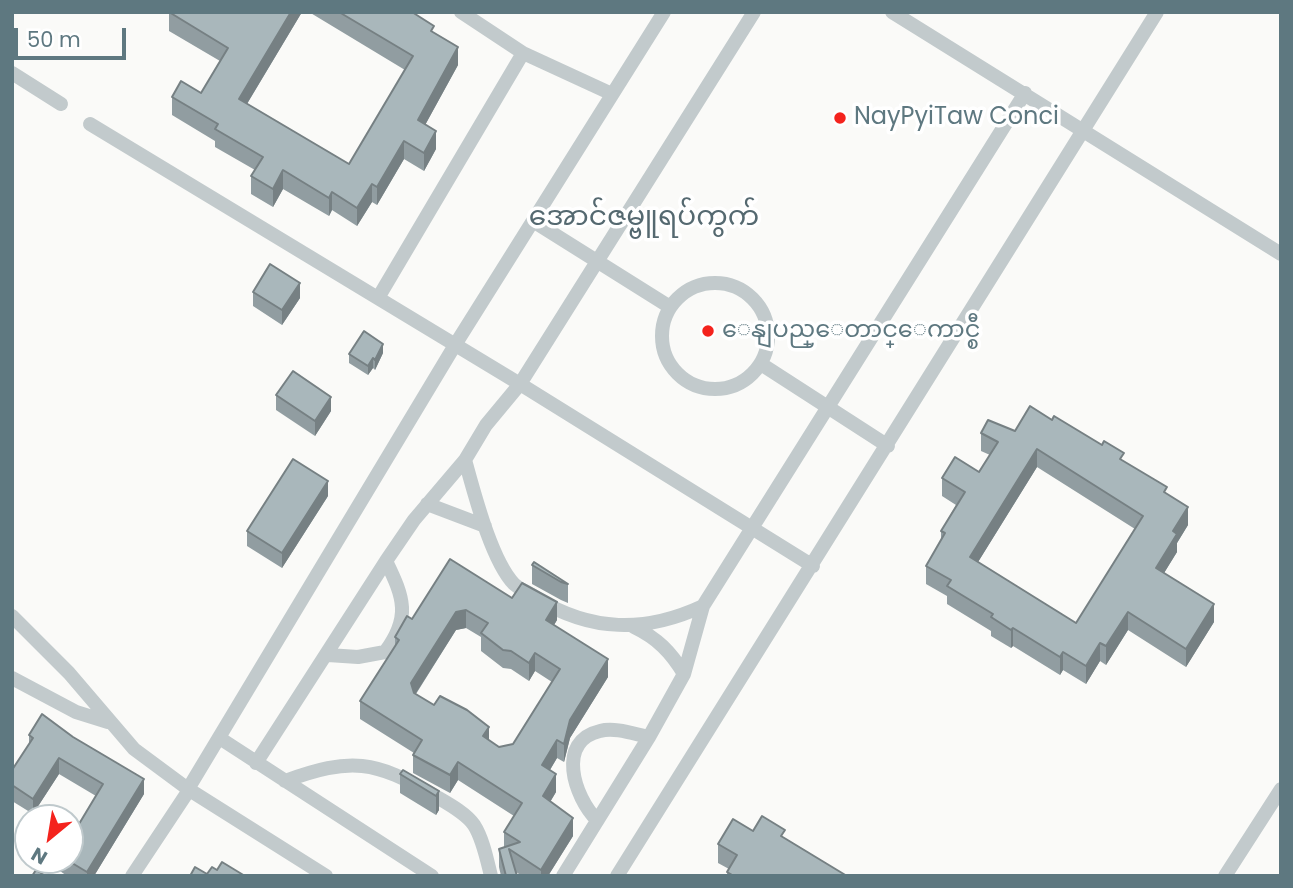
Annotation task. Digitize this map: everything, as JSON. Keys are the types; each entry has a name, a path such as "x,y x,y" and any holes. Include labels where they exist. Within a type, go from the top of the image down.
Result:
{"street":[{"path":"461,12 523,53 612,94"},
{"path":"132,876 221,739 455,345 664,12"},
{"path":"256,763 386,561 427,504 465,460 486,425 520,384 600,261 754,12"},
{"path":"892,12 1281,254"},
{"path":"617,876 1157,12"},
{"path":"378,298 523,53"},
{"path":"12,74 61,104"},
{"path":"562,876 649,737 684,674 703,606 1025,93"},
{"path":"90,124 520,384 750,530 813,566"},
{"path":"533,221 670,307"},
{"path":"720,283 738,288 753,299 762,311 768,328 767,347 761,364 749,377 733,386 715,389 697,385 679,375 668,360 662,342 663,324 670,307 685,292 702,284 720,283"},
{"path":"761,364 888,446"},
{"path":"465,460 485,526 514,584 566,616 635,627 652,635 673,656 684,674"},
{"path":"427,504 485,526"},
{"path":"328,655 358,657 385,652 399,633 404,609 398,585 386,561"},
{"path":"635,627 679,617 703,606"},
{"path":"12,616 69,673 108,722 134,749 189,789 326,876"},
{"path":"12,678 76,712 108,722"},
{"path":"597,820 583,807 572,779 578,748 590,734 603,730 649,737"},
{"path":"221,739 432,876"},
{"path":"285,781 326,766 368,765 398,773 451,805 474,824 491,876"},
{"path":"1225,876 1281,789"}],"building":[{"path":"169,12 291,12 239,99 349,164 413,56 339,12 412,12 434,26 431,31 458,47 418,120 436,131 424,153 404,141 377,187 372,184 357,208 332,192 329,198 283,170 273,189 251,176 263,157 215,129 218,124 172,97 181,81 201,93 228,48"},
{"path":"270,264 300,283 282,310 253,292"},
{"path":"364,331 383,344 375,360 373,358 368,366 349,354"},
{"path":"293,371 331,397 315,421 276,395"},
{"path":"1030,406 1052,420 1054,416 1102,445 1104,441 1124,453 1120,459 1167,487 1164,492 1188,507 1173,531 1177,534 1156,568 1214,604 1186,649 1128,612 1106,646 1100,643 1086,666 1063,652 1060,657 1013,628 1011,630 991,617 993,614 947,586 951,580 926,566 945,533 941,531 965,492 942,478 955,457 979,472 998,442 981,433 988,420 1015,431","holes":["1037,449 1143,516 1076,623 970,557"]},
{"path":"293,459 328,481 282,553 247,531"},
{"path":"450,559 512,598 522,583 557,602 546,620 608,659 570,720 564,744 557,740 542,765 556,774 543,796 573,818 541,870 509,849 517,876 506,876 499,849 520,842 504,832 522,803 458,762 450,775 413,755 422,740 360,701 399,640 395,637 407,616 412,619","holes":["466,610 488,623 481,633 503,650 511,651 529,663 535,653 560,669 513,744 499,747 483,736 489,727 467,710 440,696 434,705 414,693 411,683 456,612"]},
{"path":"534,562 568,584 532,565"},
{"path":"42,714 73,737 144,779 87,872 84,870 84,816 103,784 59,758 33,799 12,785 12,770 33,738 29,735"},
{"path":"403,770 439,791 436,796 400,774"},
{"path":"762,816 785,830 781,836 847,876 734,876 727,872 737,855 718,844 733,819 753,831"},
{"path":"222,862 245,876 190,876 195,867 207,874 212,867 217,870"}],"place":[{"name":"NayPyiTaw Conci","path":"840,118"},
{"name":"ေနျပည္ေတာင္ေကာင္စီ","path":"708,331"}],"district":[{"name":"အောင်ဇမ္ဗူရပ်ကွက်","path":"644,218"}]}
